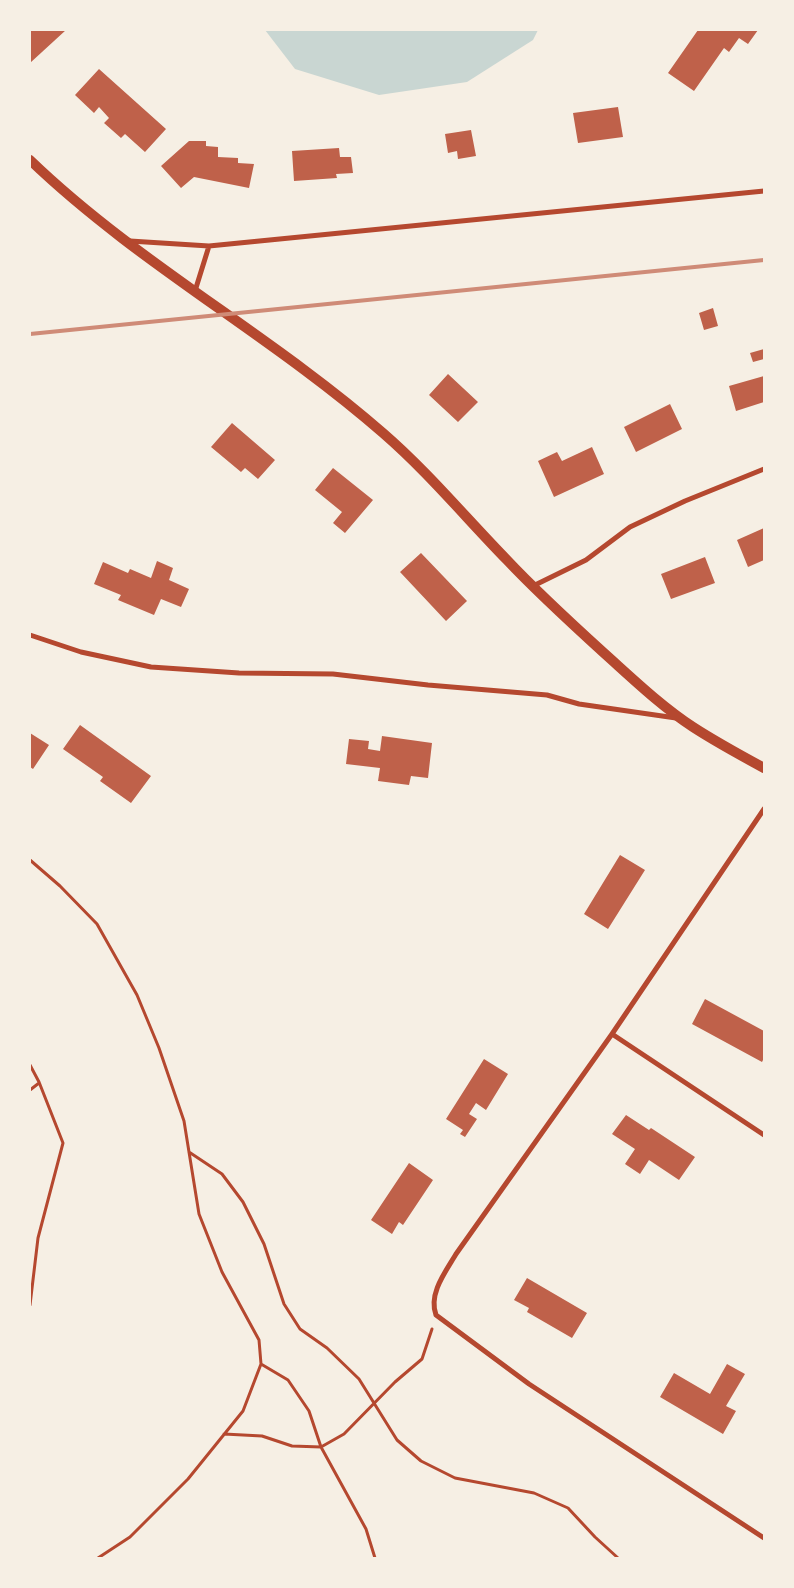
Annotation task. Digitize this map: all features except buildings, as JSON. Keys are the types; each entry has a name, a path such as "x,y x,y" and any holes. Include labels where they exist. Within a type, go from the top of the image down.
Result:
{"main road":[{"path":"30,160 124,241 327,388 384,434 448,497 533,586 636,682 682,719 764,768"}],"street":[{"path":"124,241 209,246 764,191"},
{"path":"195,291 209,246"},
{"path":"533,586 586,560 630,527 693,497 764,469"},
{"path":"30,635 81,652 151,667 239,673 333,674 428,685 547,695 578,704 682,719"},
{"path":"764,809 612,1034 456,1254 440,1282 433,1308 436,1314 529,1384 764,1538"},
{"path":"612,1034 764,1135"}],"path":[{"path":"30,860 60,886 97,924 137,995 159,1048 184,1121 199,1214 222,1272 259,1340 261,1364 243,1411 188,1479 130,1537 98,1558"},
{"path":"30,1065 39,1082 63,1143 38,1238 30,1305"},
{"path":"30,1090 39,1082"},
{"path":"189,1152 222,1174 243,1202 264,1244 284,1304 300,1329 327,1348 359,1379 398,1440 421,1461 455,1478 534,1493 568,1508 618,1558"},
{"path":"224,1434 262,1436 292,1446 321,1447 344,1434 395,1382 422,1359 436,1314"},
{"path":"261,1364 288,1380 309,1411 321,1447 366,1529 375,1558"}],"shaded area":[{"path":"265,30 538,30 533,40 467,82 379,95 295,69"}],"railway":[{"path":"30,334 764,260"}]}
